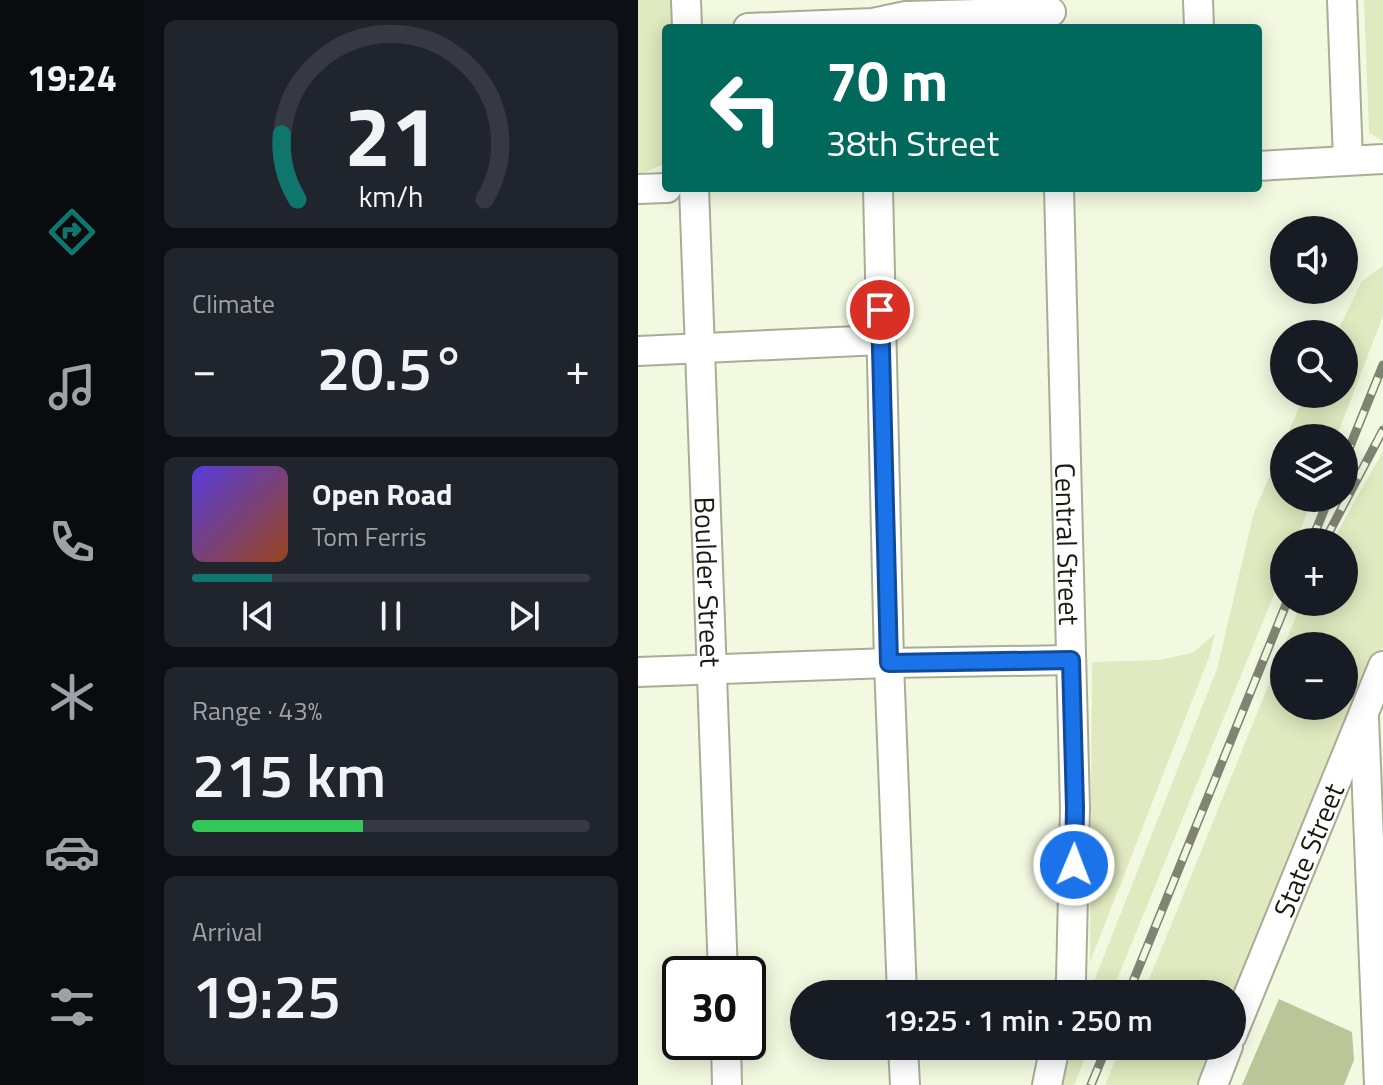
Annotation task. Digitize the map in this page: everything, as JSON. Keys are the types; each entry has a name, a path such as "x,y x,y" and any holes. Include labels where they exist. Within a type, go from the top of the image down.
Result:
{"street":[{"path":"686,0 687,24"},
{"path":"1198,0 1199,24"},
{"path":"1342,0 1348,160"},
{"path":"793,24 872,17 1051,13"},
{"path":"1262,166 1383,159"},
{"path":"638,189 662,188"},
{"name":"Boulder Street","path":"694,192 722,956"},
{"path":"878,192 889,663 901,980"},
{"name":"Central Street","path":"1059,192 1075,808 1071,980"},
{"path":"638,351 881,340"},
{"path":"638,672 1071,660"},
{"name":"State Street","path":"1246,1001 1383,666"},
{"path":"1364,710 1379,1085"},
{"path":"726,1060 727,1085"},
{"path":"904,1060 905,1085"},
{"path":"1047,1085 1052,1060"},
{"path":"1213,1085 1223,1060"}],"green space":[{"path":"638,0 673,0 674,24 662,24 662,165 638,173"},
{"path":"1364,0 1383,0 1383,141 1369,133"},
{"path":"1383,266 1383,316 1358,381 1358,320 1343,320 1351,304 1358,304 1358,289 1362,281"},
{"path":"1299,408 1348,408 1341,424 1292,424"},
{"path":"1383,451 1383,646 1358,705 1358,632 1290,632 1296,616 1358,616 1358,528 1340,528 1349,512 1358,512 1358,496"},
{"path":"1270,475 1270,512 1307,512 1301,528 1270,528 1270,604 1117,980 1095,980 1217,669 1254,512"},
{"path":"1215,634 1209,657 1090,962 1092,662 1159,660 1192,653"},
{"path":"1270,681 1270,720 1352,720 1242,980 1149,980"},
{"path":"1065,1060 1084,1060 1074,1085 1057,1085"},
{"path":"1115,1060 1208,1060 1197,1085 1105,1085"}],"building":[{"path":"1279,999 1352,1032 1354,1060 1344,1085 1242,1085"}],"railway":[{"path":"1358,427 1383,365"},
{"path":"1331,528 1383,430"},
{"path":"1317,528 1323,512"},
{"path":"1134,980 1281,616"},
{"path":"1091,1085 1101,1060"}],"route":[{"path":"880,310 889,663 1071,660 1074,865"}]}
